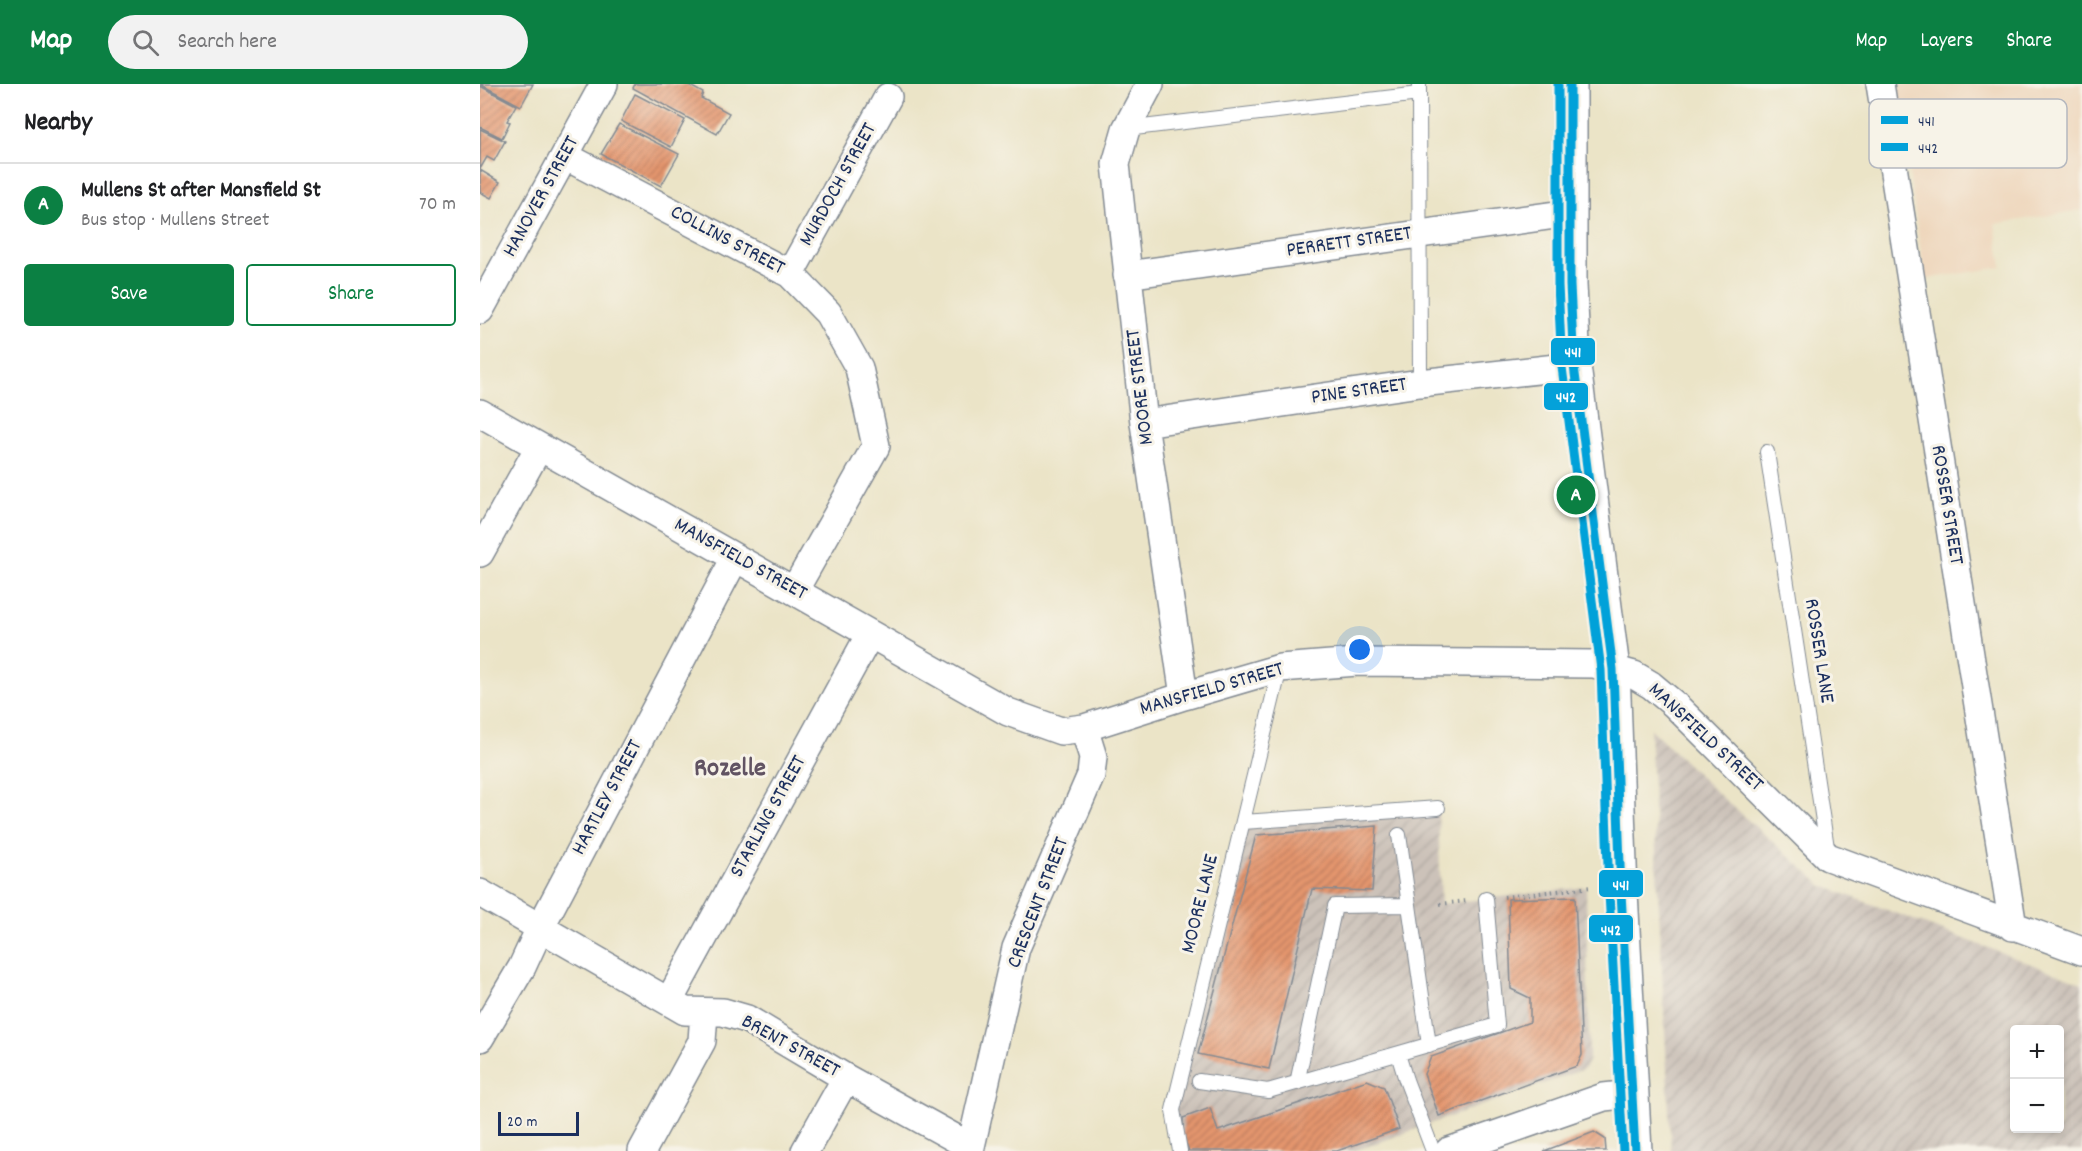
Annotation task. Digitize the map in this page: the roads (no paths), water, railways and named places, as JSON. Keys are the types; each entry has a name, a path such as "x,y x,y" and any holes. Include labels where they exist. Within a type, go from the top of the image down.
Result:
{"street":[{"name":"HANOVER STREET","path":"480,310 604,84"},
{"name":"MOORE STREET","path":"1150,84 1126,129 1116,164 1144,423 1184,696"},
{"path":"1569,84 1570,285 1574,366 1613,669 1621,892 1635,1151"},
{"name":"ROSSER STREET","path":"1880,84 1882,99"},
{"name":"MURDOCH STREET","path":"790,274 888,97"},
{"name":"COLLINS STREET","path":"565,156 790,274 828,313 859,368 876,446 794,591"},
{"name":"ROSSER STREET","path":"1893,168 2013,927"},
{"name":"PERRETT STREET","path":"1127,275 1570,213"},
{"name":"PINE STREET","path":"1144,423 1420,383 1574,366"},
{"name":"MANSFIELD STREET","path":"480,413 1008,712 1061,731 1084,728 1280,668 1357,662 1588,663 1634,675 1675,705 1828,857 2082,951"},
{"path":"480,553 539,447"},
{"name":"HARTLEY STREET","path":"480,1038 522,968 540,928 735,558"},
{"name":"STARLING STREET","path":"669,1001 870,634"},
{"name":"CRESCENT STREET","path":"971,1149 1016,948 1090,775 1093,757 1084,728"},
{"name":"BRENT STREET","path":"480,893 685,1011 723,1012 747,1019 971,1149"},
{"path":"642,1151 702,1041 704,1013"},
{"path":"805,1151 846,1078"},
{"path":"1449,1151 1604,1097 1631,1094"}],"lane":[{"path":"1126,129 1419,89 1420,383"},
{"name":"ROSSER LANE","path":"1767,452 1828,857"},
{"name":"MOORE LANE","path":"1180,1151 1173,1110 1280,668"},
{"path":"1243,822 1437,808"},
{"path":"1400,835 1429,1045"},
{"path":"1198,1081 1268,1091 1497,1025 1486,899"},
{"path":"1297,1083 1335,906 1409,905"},
{"path":"1398,1054 1433,1151"}],"place":[{"name":"Mullens St after Mansfield St","path":"1576,495"}],"district":[{"name":"Rozelle","path":"730,769"}]}
